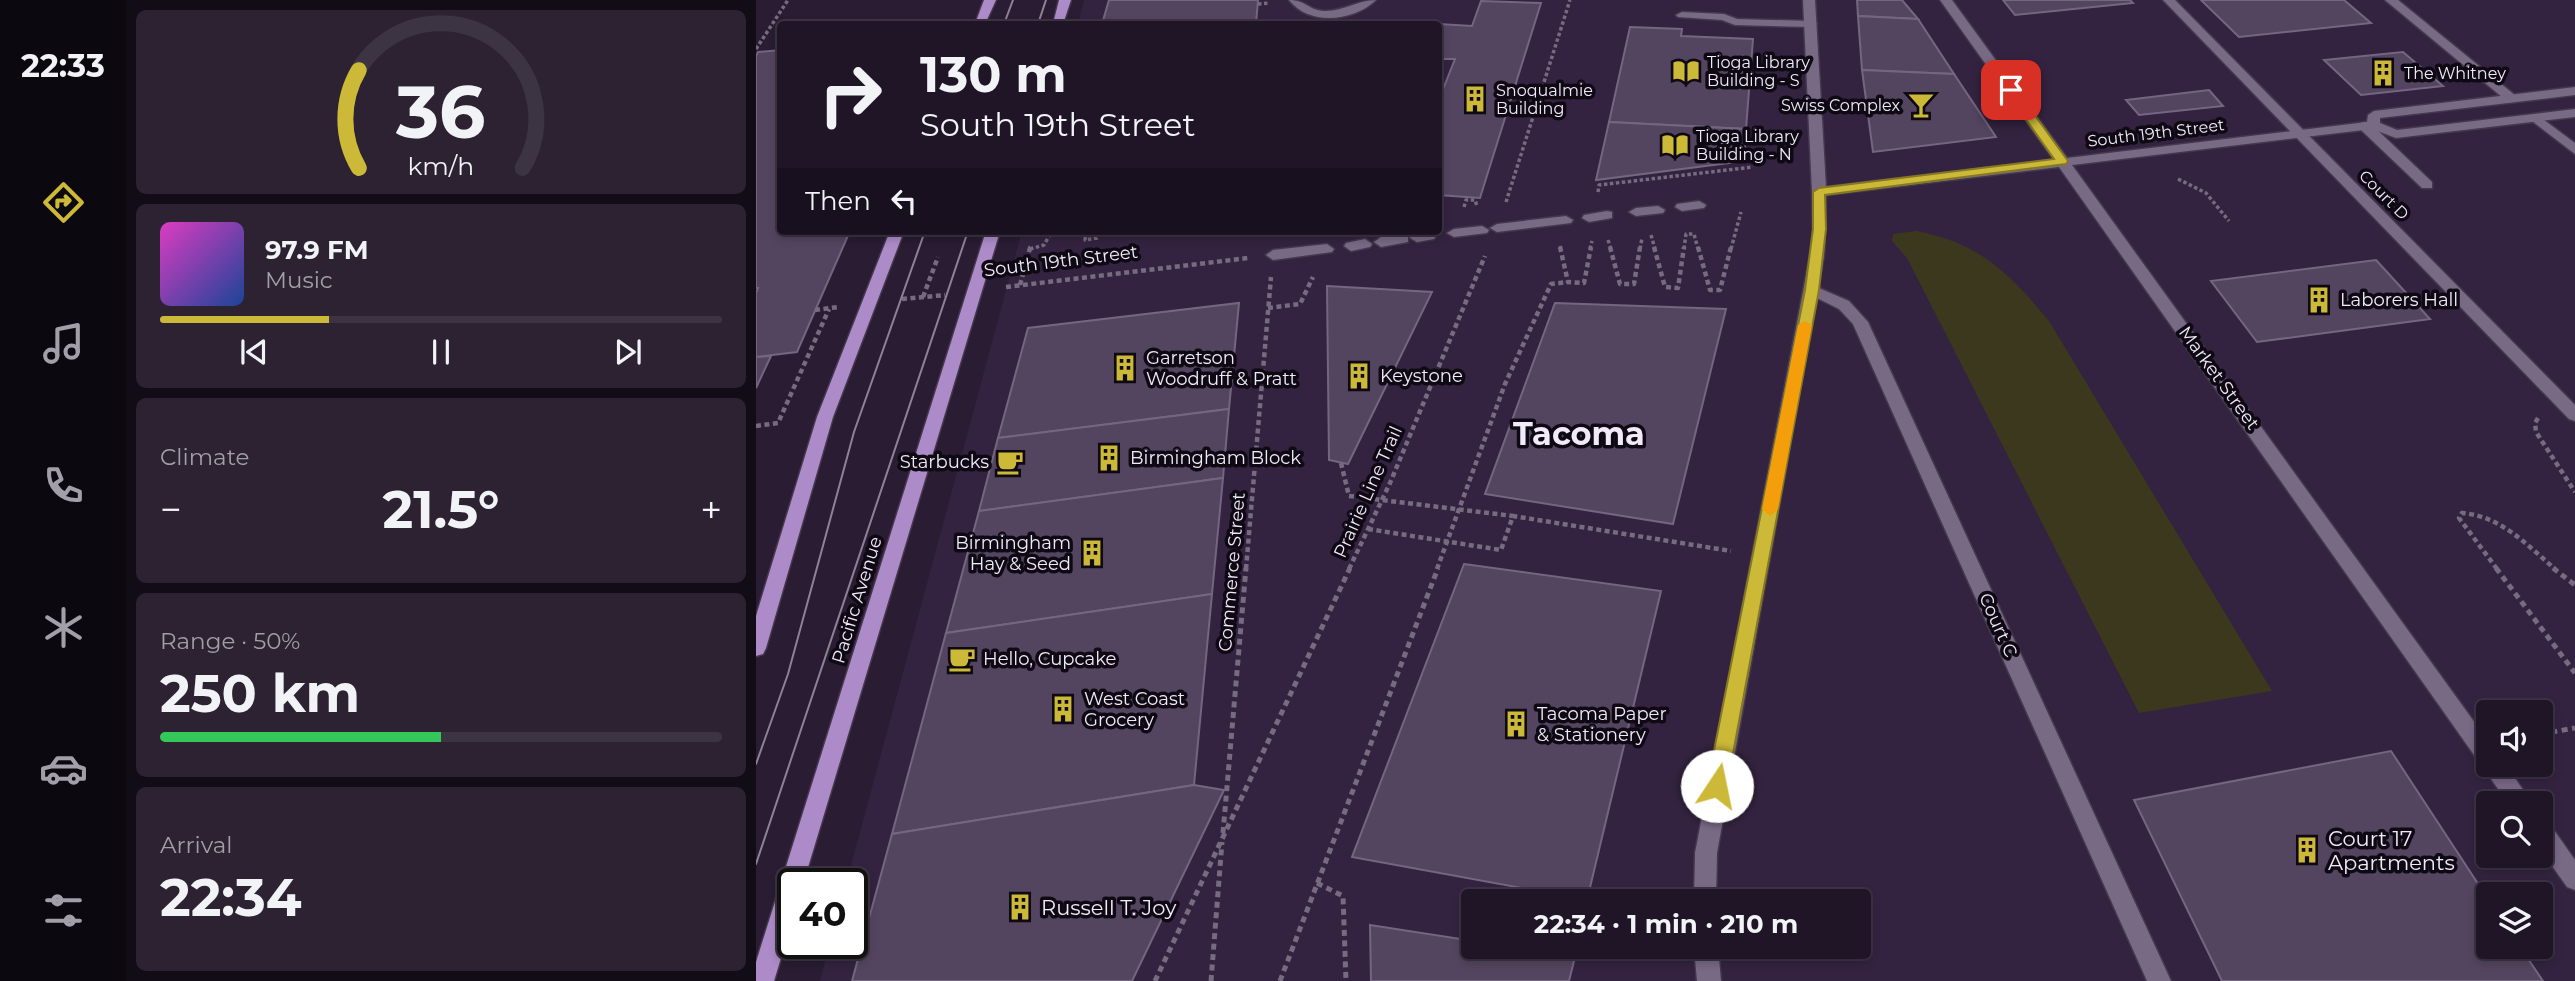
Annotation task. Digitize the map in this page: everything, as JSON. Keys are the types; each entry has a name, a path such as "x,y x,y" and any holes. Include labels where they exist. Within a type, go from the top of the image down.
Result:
{"main road":[{"path":"981,21 990,0"},
{"path":"1059,21 1065,0"},
{"path":"756,648 825,417 895,235"},
{"name":"Pacific Avenue","path":"762,981 992,235"}],"street":[{"path":"1298,4 1327,14 1362,6 1370,0"},
{"path":"1705,889 1706,853 1812,290 1820,229 1810,0"},
{"name":"Market Street","path":"1945,0 2476,740"},
{"name":"Court D","path":"2169,0 2572,411"},
{"path":"2391,0 2512,99"},
{"path":"1682,15 1724,17 1735,22 1811,24"},
{"name":"South 19th Street","path":"2369,125 2374,115 2575,91"},
{"name":"South 19th Street","path":"1819,192 2369,125 2396,134 2575,113"},
{"path":"2536,118 2575,150"},
{"path":"2369,125 2427,186"},
{"path":"1682,207 1699,205"},
{"path":"1636,212 1658,210"},
{"path":"1591,224 1607,215"},
{"path":"1475,231 1561,221"},
{"path":"1366,244 1416,238"},
{"path":"1273,255 1327,249"},
{"name":"Court C","path":"1812,290 1844,305 1860,322 2159,981"},
{"path":"2553,848 2575,879"},
{"path":"1707,959 1709,981"}],"path":[{"path":"756,49 788,0"},
{"name":"Prairie Line Trail","path":"1155,981 1368,529 1475,231 1551,66 1570,0"},
{"path":"1598,185 1753,167"},
{"path":"2178,179 2206,194 2230,221"},
{"path":"1606,232 1620,284 1634,284 1643,234 1651,235 1665,287 1678,288 1686,234 1694,234 1710,290 1720,290 1741,212"},
{"path":"1561,221 1567,282"},
{"path":"1280,981 1505,384 1551,284 1584,283 1591,224"},
{"path":"1020,285 1030,248 1044,245 1050,235"},
{"path":"1086,235 1085,240 1100,235"},
{"name":"Commerce Street","path":"1211,981 1268,308 1300,304 1327,249"},
{"name":"South 19th Street","path":"815,310 1273,255"},
{"path":"923,297 937,257"},
{"path":"756,426 778,423 829,308"},
{"path":"2572,411 2539,416 2535,423 2536,432 2575,492"},
{"path":"1340,463 1349,496 1513,516 1761,557"},
{"path":"2575,585 2496,521 2470,512 2462,513 2459,518 2575,673"},
{"path":"1368,529 1502,550 1513,516"},
{"path":"2553,732 2575,728"},
{"path":"1317,883 1343,896 1346,981"}],"shaded area":[{"path":"1084,0 2575,0 2575,981 820,981 826,959 868,959 868,868 850,868 1021,235 1442,235 1442,21 1079,21"},
{"path":"1916,231 1958,243 1992,262 2049,321 2272,691 2139,713 1907,258 1892,241 1893,234"}],"building":[{"path":"1109,0 1258,0 1256,21 1103,21"},
{"path":"1857,0 1902,0 1918,19 1858,16"},
{"path":"2003,0 2130,0 2133,3 2015,15"},
{"path":"2201,0 2344,0 2371,23 2239,37"},
{"name":"Snoqualmie Building","path":"1481,1 1541,3 1480,198 1442,195 1442,92 1455,59 1442,59 1442,24 1472,26"},
{"path":"1858,16 1918,19 1954,74 1862,70"},
{"name":"Tioga Library Building - S","path":"1630,27 1682,29 1681,36 1753,39 1746,129 1609,122"},
{"path":"777,50 777,235 848,235 797,352 756,357 756,56 758,52"},
{"name":"The Whitney","path":"2403,52 2443,86 2361,95 2324,60"},
{"name":"Swiss Complex","path":"1862,70 1954,74 1996,137 1873,152"},
{"path":"2209,90 2223,106 2139,115 2126,100"},
{"name":"Tioga Library Building - N","path":"1609,122 1746,129 1744,161 1596,180"},
{"name":"Laborers Hall","path":"2376,260 2430,319 2257,342 2211,281"},
{"name":"Keystone","path":"1327,286 1432,292 1348,464 1329,460"},
{"name":"Garretson Woodruff & Pratt","path":"1239,303 1229,409 998,438 1028,328"},
{"path":"1555,303 1726,309 1673,524 1485,494"},
{"path":"771,356 756,388 756,357"},
{"name":"Birmingham Block","path":"1229,409 1223,478 979,511 998,438"},
{"name":"Birmingham Hay & Seed","path":"1223,478 1212,594 946,633 979,511"},
{"name":"Tacoma Paper & Stationery","path":"1464,564 1661,591 1590,889 1527,889 1352,857"},
{"name":"West Coast Grocery","path":"1212,594 1194,785 892,834 946,633"},
{"name":"Court 17 Apartments","path":"2391,751 2477,882 2476,959 2528,959 2543,981 2222,981 2134,800"},
{"name":"Russell T. Joy","path":"1194,785 1224,790 1132,981 852,981 858,959 868,959 868,922 892,834"},
{"path":"1370,925 1461,939 1461,959 1574,959 1569,981 1371,981"}],"tram line":[{"path":"1005,21 1013,0"},
{"path":"1039,21 1046,0"},
{"path":"756,764 788,674 854,432 924,235"},
{"path":"756,864 967,235"}],"slow traffic":[{"path":"1770,509 1805,325"}],"place":[{"name":"Tioga Library Building - S","path":"1686,71"},
{"name":"The Whitney","path":"2383,73"},
{"name":"Snoqualmie Building","path":"1475,99"},
{"name":"Swiss Complex","path":"1921,105"},
{"name":"Tioga Library Building - N","path":"1675,145"},
{"name":"Laborers Hall","path":"2319,300"},
{"name":"Garretson Woodruff & Pratt","path":"1125,368"},
{"name":"Keystone","path":"1359,376"},
{"name":"Birmingham Block","path":"1109,458"},
{"name":"Starbucks","path":"1010,462"},
{"name":"Birmingham Hay & Seed","path":"1092,553"},
{"name":"Hello, Cupcake","path":"962,659"},
{"name":"West Coast Grocery","path":"1063,709"},
{"name":"Tacoma Paper & Stationery","path":"1516,724"},
{"name":"Court 17 Apartments","path":"2307,850"},
{"name":"Russell T. Joy","path":"1020,907"}],"district":[{"name":"Tacoma","path":"1579,433"}],"route":[{"path":"1717,786 1812,290 1820,229 1819,192 2062,161 2011,90"}]}
